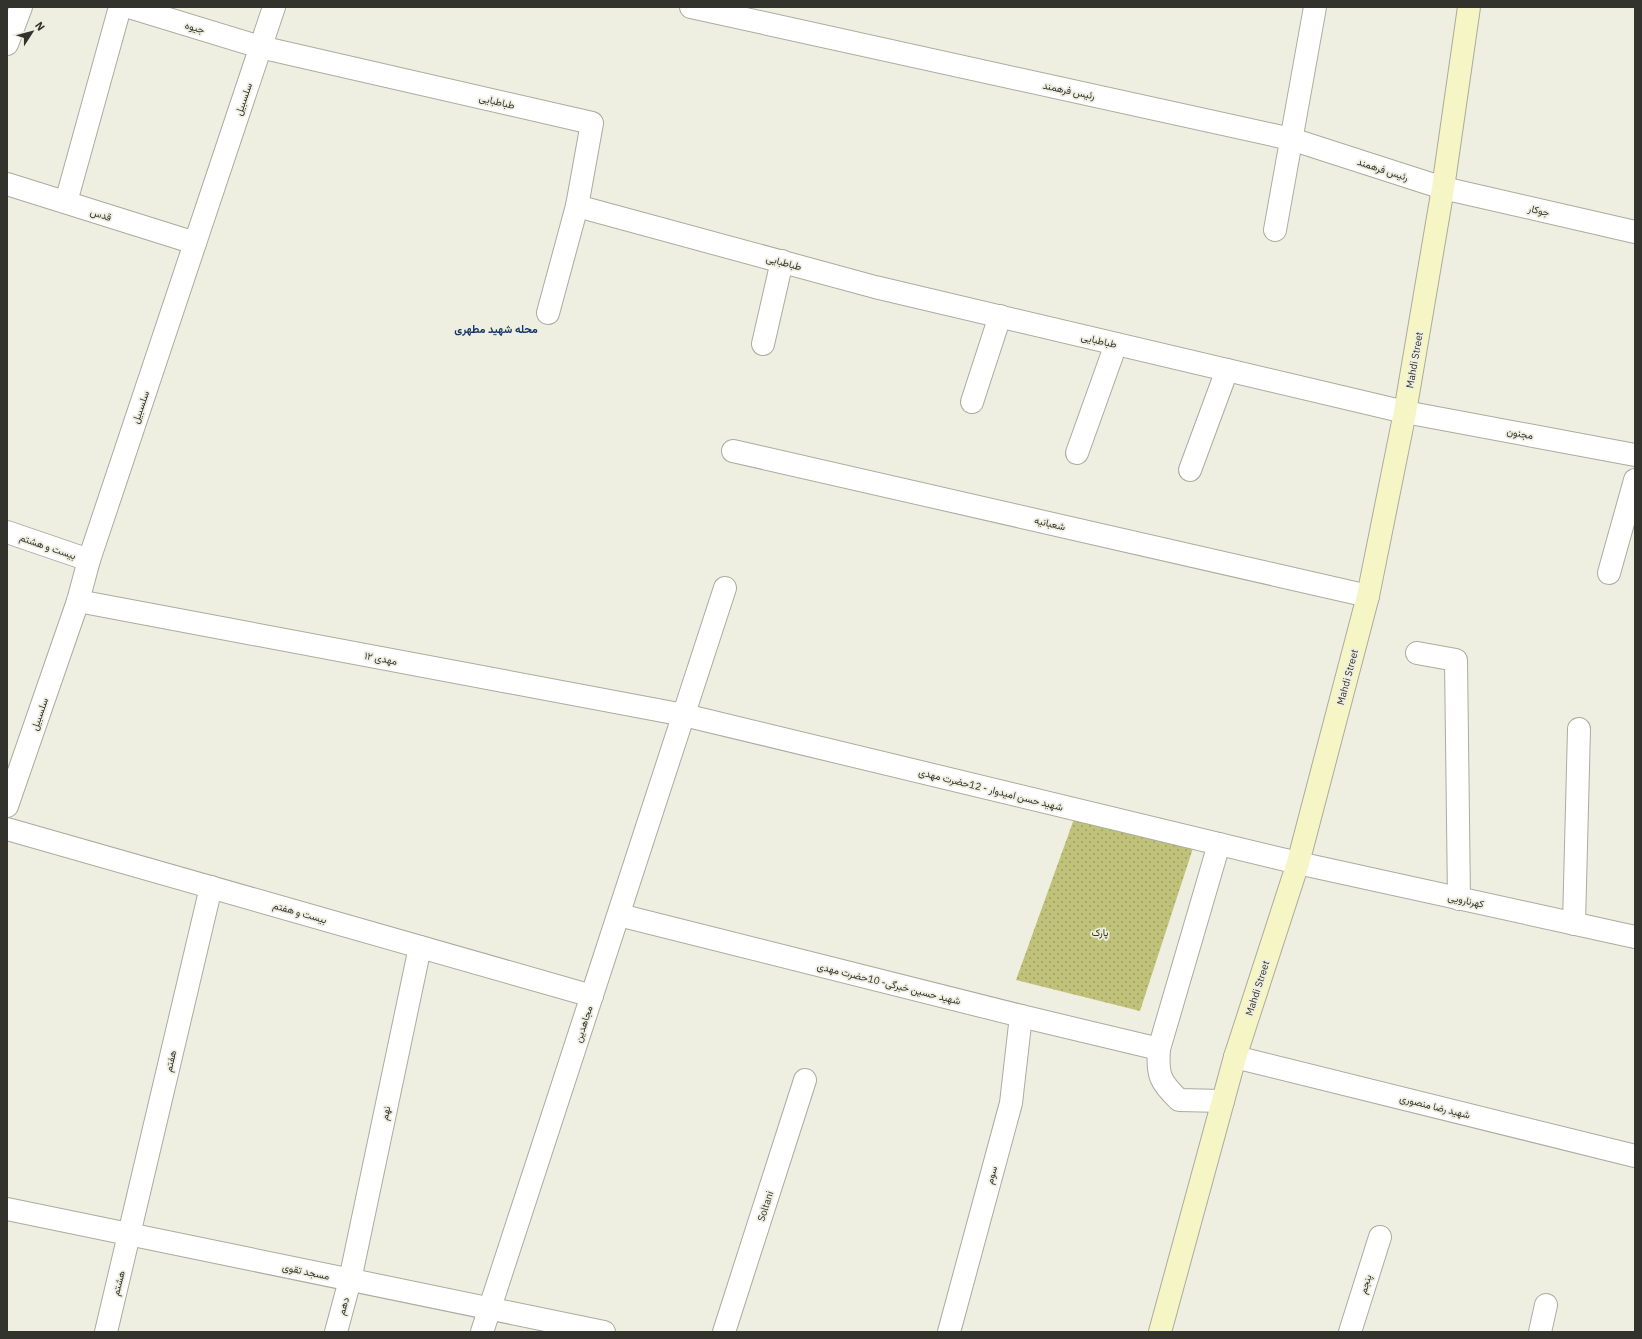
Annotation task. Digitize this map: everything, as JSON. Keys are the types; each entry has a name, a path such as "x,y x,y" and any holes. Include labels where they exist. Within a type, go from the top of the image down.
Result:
{"main road":[{"name":"Mahdi Street","path":"1160,1332 1235,1057 1298,863 1368,596 1405,412 1443,188 1469,7"}],"street":[{"path":"7,44 21,7"},
{"path":"66,202 120,7"},
{"name":"جیوه","path":"129,7 260,47"},
{"name":"سلسبیل","path":"7,806 78,601 89,560 274,7"},
{"name":"رئیس فرهمند","path":"692,7 1291,139 1443,188"},
{"path":"1275,230 1315,7"},
{"name":"طباطبایی","path":"260,47 592,123 577,206 875,287 1405,412"},
{"name":"قدس","path":"7,184 195,243"},
{"name":"جوکار","path":"1443,188 1635,232"},
{"path":"548,312 577,206"},
{"path":"763,344 782,261"},
{"path":"972,402 1000,316"},
{"path":"1077,453 1116,344"},
{"path":"1190,470 1227,370"},
{"name":"مجنون","path":"1405,412 1635,454"},
{"name":"شعبانیه","path":"733,451 1368,596"},
{"path":"1610,573 1635,480"},
{"name":"بیست و هشتم","path":"7,532 89,560"},
{"name":"مجاهدین","path":"482,1332 726,588"},
{"name":"مهدی ۱۲","path":"78,601 684,715"},
{"path":"1417,653 1456,660 1459,899"},
{"name":"شهید حسن امیدوار - 12حضرت مهدی","path":"684,715 1298,863"},
{"path":"1574,924 1579,729"},
{"name":"بیست و هفتم","path":"7,829 592,996"},
{"path":"1219,844 1160,1049 1158,1068 1166,1087 1179,1100 1223,1101"},
{"name":"کهرنارویی","path":"1298,863 1635,937"},
{"name":"هفتم","path":"130,1234 211,887"},
{"name":"شهید حسین خبرگی- 10حضرت مهدی","path":"619,915 1021,1016 1160,1049"},
{"name":"نهم","path":"350,1280 420,947"},
{"name":"سوم","path":"949,1332 1011,1103 1021,1016"},
{"name":"شهید رضا منصوری","path":"1235,1057 1635,1156"},
{"name":"Soltani","path":"724,1332 805,1080"},
{"name":"مسجد تقوی","path":"7,1209 604,1332"},
{"name":"هشتم","path":"106,1332 130,1234"},
{"name":"پنجم","path":"1350,1332 1380,1237"},
{"name":"دهم","path":"336,1332 350,1280"},
{"path":"1540,1332 1546,1305"}],"green space":[{"name":"پارک","path":"1074,819 1194,845 1140,1011 1016,980"}],"district":[{"name":"محله شهید مطهری","path":"496,329"}]}
